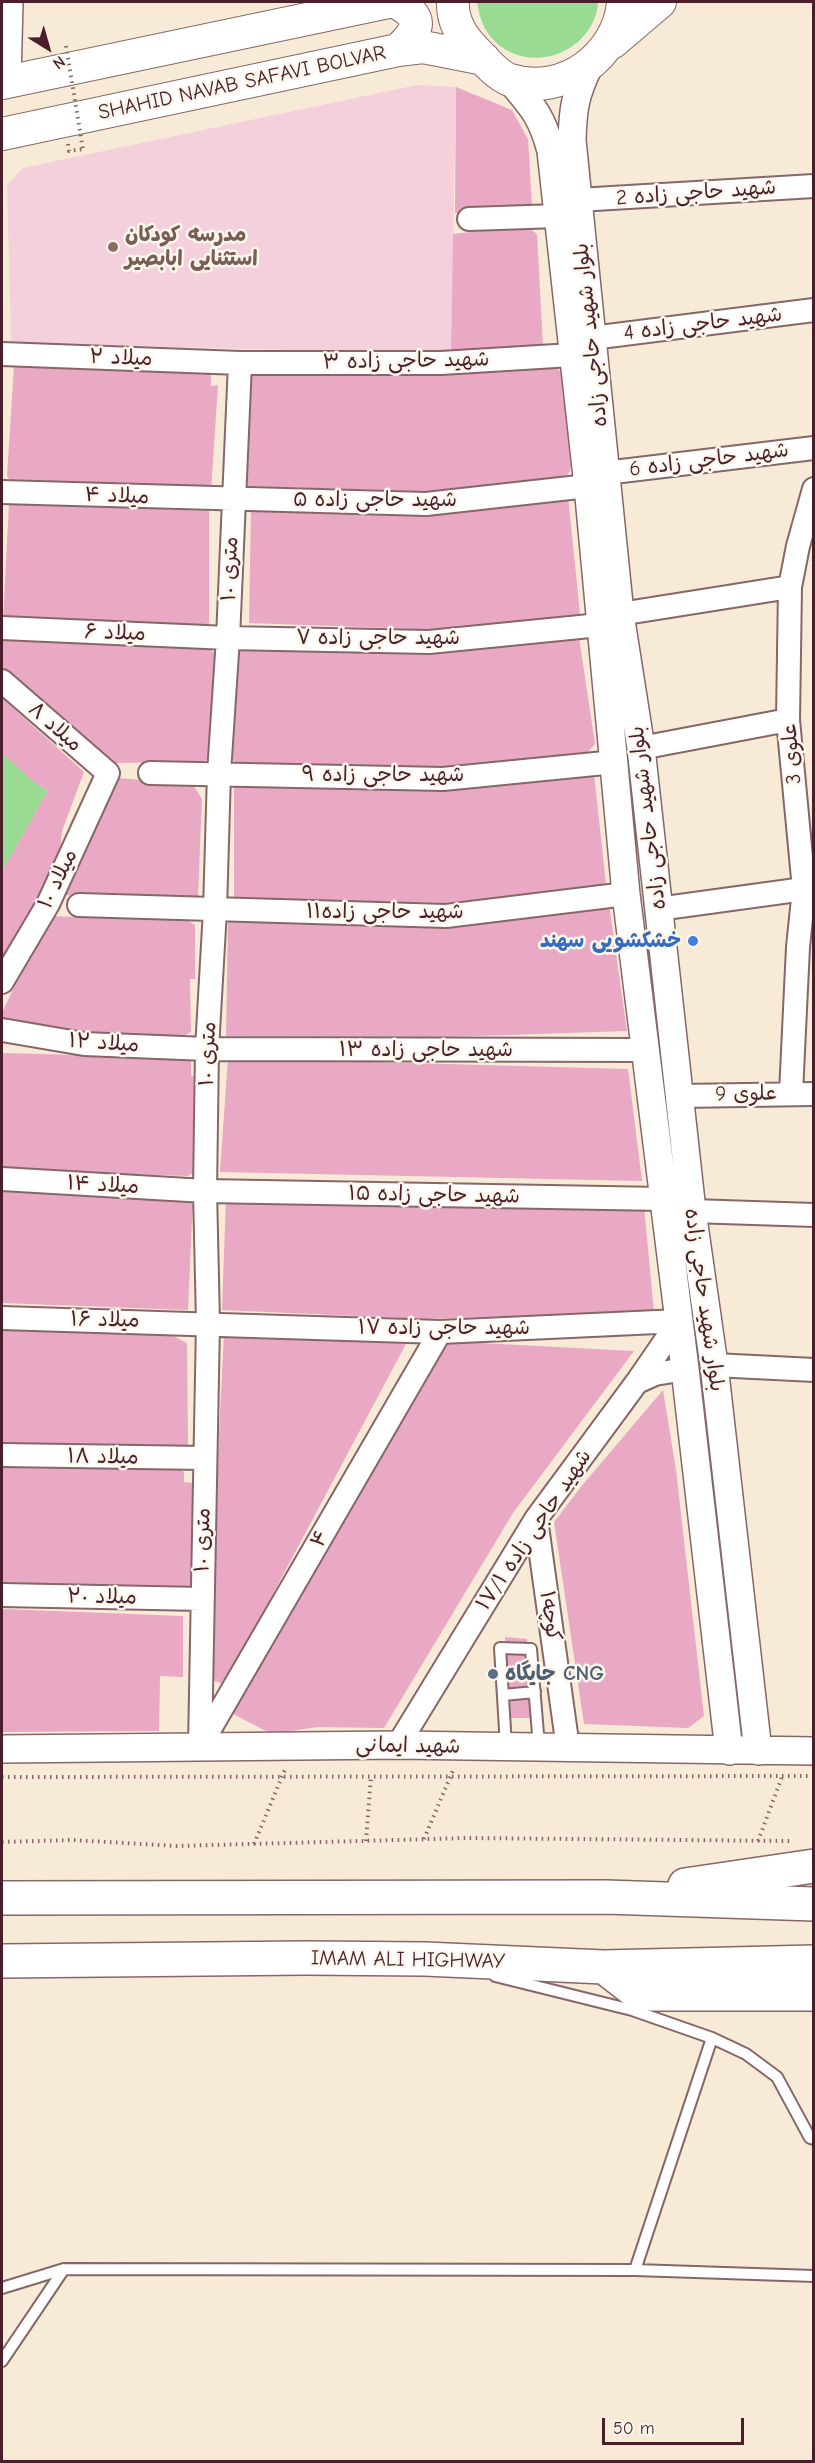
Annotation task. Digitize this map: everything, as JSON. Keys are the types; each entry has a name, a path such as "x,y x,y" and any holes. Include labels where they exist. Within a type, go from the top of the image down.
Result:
{"highway":[{"path":"606,1897 806,1854"},
{"path":"2,1898 606,1897 813,1904"},
{"name":"IMAM ALI HIGHWAY","path":"2,1961 425,1959 604,1967 813,1962"},
{"path":"604,1967 639,1994 813,1994"}],"main road":[{"path":"4,83 386,2 409,9 416,22 414,35 398,50"},
{"path":"453,2 452,8 461,36 484,59 509,80 538,83 565,79 600,55 660,2"},
{"path":"600,55 622,17 623,2"},
{"name":"SHAHID NAVAB SAFAVI BOLVAR","path":"2,134 398,50 423,47 484,59"}],"street":[{"path":"4,83 9,2"},
{"name":"بلوار شهید حاجی زاده","path":"600,55 579,87 573,106 568,208 610,619 615,762 626,894 685,1369 729,1751"},
{"name":"بلوار شهید حاجی زاده","path":"509,80 529,102 544,125 568,208"},
{"name":"شهید حاجی زاده 2","path":"470,219 813,186"},
{"name":"شهید حاجی زاده 4","path":"582,346 813,310"},
{"name":"شهید حاجی زاده ۳","path":"240,363 441,363 582,346"},
{"name":"میلاد ۲","path":"2,354 240,363"},
{"name":"۱۰ متری","path":"200,1746 208,1323 205,1191 207,1048 240,363"},
{"name":"شهید حاجی زاده 6","path":"596,480 813,448"},
{"name":"شهید حاجی زاده ۵","path":"233,500 426,504 596,480"},
{"name":"علوی 3","path":"791,1093 806,947 805,802 788,720 790,587 813,489"},
{"name":"میلاد ۴","path":"2,492 233,500"},
{"name":"شهید حاجی زاده ۷","path":"228,638 429,642 610,619 790,587"},
{"name":"بلوار شهید حاجی زاده","path":"610,619 641,748 692,1211 714,1365 758,1751"},
{"name":"میلاد ۶","path":"2,628 228,638"},
{"name":"میلاد ۸","path":"2,681 108,773"},
{"path":"641,748 788,720"},
{"name":"شهید حاجی زاده ۹","path":"150,773 443,779 615,762"},
{"name":"میلاد ۱۰","path":"2,982 48,904 108,773"},
{"path":"658,909 804,889"},
{"name":"شهید حاجی زاده۱۱","path":"79,905 446,916 626,894"},
{"name":"میلاد ۱۲","path":"2,1030 84,1044 207,1048"},
{"name":"شهید حاجی زاده ۱۳","path":"207,1048 645,1050"},
{"name":"علوی 9","path":"679,1096 813,1094"},
{"name":"میلاد ۱۴","path":"2,1179 205,1191"},
{"name":"شهید حاجی زاده ۱۵","path":"205,1191 663,1199"},
{"path":"692,1211 813,1215"},
{"name":"میلاد ۱۶","path":"2,1318 208,1323"},
{"name":"شهید حاجی زاده ۱۷","path":"208,1323 440,1332 679,1321"},
{"name":"شهید حاجی زاده ۱۷/۱","path":"398,1744 536,1519 638,1382 679,1321"},
{"name":"۴","path":"200,1746 440,1332"},
{"path":"638,1382 655,1374 714,1365 813,1370"},
{"name":"میلاد ۱۸","path":"2,1455 204,1458"},
{"name":"کوچه۱","path":"536,1519 568,1748"},
{"name":"میلاد ۲۰","path":"2,1595 202,1599"},
{"name":"شهید ایمانی","path":"2,1749 398,1744 758,1751 784,1764 813,1751"}],"lane":[{"path":"506,1747 500,1648 531,1648 539,1747"},
{"path":"501,1674 533,1672"},
{"path":"502,1695 535,1692"},
{"path":"425,1959 632,2010 712,2038 746,2054 777,2077 810,2139 813,2139"},
{"path":"634,2270 712,2038"},
{"path":"2,2361 64,2269"},
{"path":"2,2288 64,2269 634,2270 813,2276"}],"path":[{"path":"66,46 83,149 69,150"},
{"path":"254,1844 295,1746"},
{"path":"424,1839 464,1746"},
{"path":"2,1777 451,1776 784,1764 813,1776"},
{"path":"758,1841 784,1764"},
{"path":"366,1841 371,1776"},
{"path":"2,1842 72,1840 177,1846 424,1839 758,1841 806,1854"}],"shaded area":[{"path":"417,85 456,87 451,354 11,343 7,185 23,168"}],"green space":[{"path":"477,2 598,2 591,25 577,42 566,50 540,58 513,53 501,46 485,28"},
{"path":"2,753 35,783 48,790 2,872"}],"building":[{"path":"456,87 512,110 528,139 532,205 526,210 455,213"},
{"path":"526,226 537,234 543,346 451,354 453,234"},
{"path":"552,363 563,374 571,463 570,471 563,481 451,492 241,486 245,371"},
{"path":"14,366 211,372 211,386 218,385 211,491 14,485 7,476"},
{"path":"568,496 580,614 443,630 249,623 251,507 441,514"},
{"path":"9,503 209,511 209,628 3,621"},
{"path":"579,637 595,744 587,753 443,769 235,762 229,757 232,646"},
{"path":"2,640 201,644 215,653 211,758 203,762 107,763 2,668"},
{"path":"2,698 84,772 62,831 59,862 33,908 2,982 2,872 48,790 35,783 2,753"},
{"path":"594,774 606,884 447,903 234,898 234,782"},
{"path":"115,778 192,783 202,799 198,896 191,900 59,895"},
{"path":"609,904 627,1031 447,1037 226,1036 228,916"},
{"path":"47,916 187,920 195,925 195,979 190,979 191,1032 182,1037 2,1032 2,1013"},
{"path":"2,1053 191,1058 191,1076 199,1077 196,1171 188,1176 2,1170"},
{"path":"228,1058 628,1069 642,1181 220,1172"},
{"path":"2,1190 193,1197 188,1310 2,1303"},
{"path":"226,1198 644,1207 654,1312 424,1319 222,1310"},
{"path":"2,1327 164,1331 187,1343 188,1445 181,1451 2,1444"},
{"path":"224,1333 407,1342 225,1684 207,1679"},
{"path":"442,1341 634,1351 513,1513 384,1728 317,1727 272,1734 229,1712"},
{"path":"663,1390 676,1470 704,1716 688,1728 584,1724 554,1522"},
{"path":"2,1464 180,1468 184,1473 184,1482 194,1483 193,1586 187,1590 2,1584"},
{"path":"2,1609 183,1616 183,1677 160,1676 159,1731 2,1732"},
{"path":"505,1637 527,1639 531,1718 511,1718"}],"place":[{"name":"مدرسه کودکان استثنایی ابابصیر","path":"113,247"},
{"name":"خشکشویی سهند","path":"693,941"},
{"name":"جایگاه CNG","path":"493,1674"}]}
